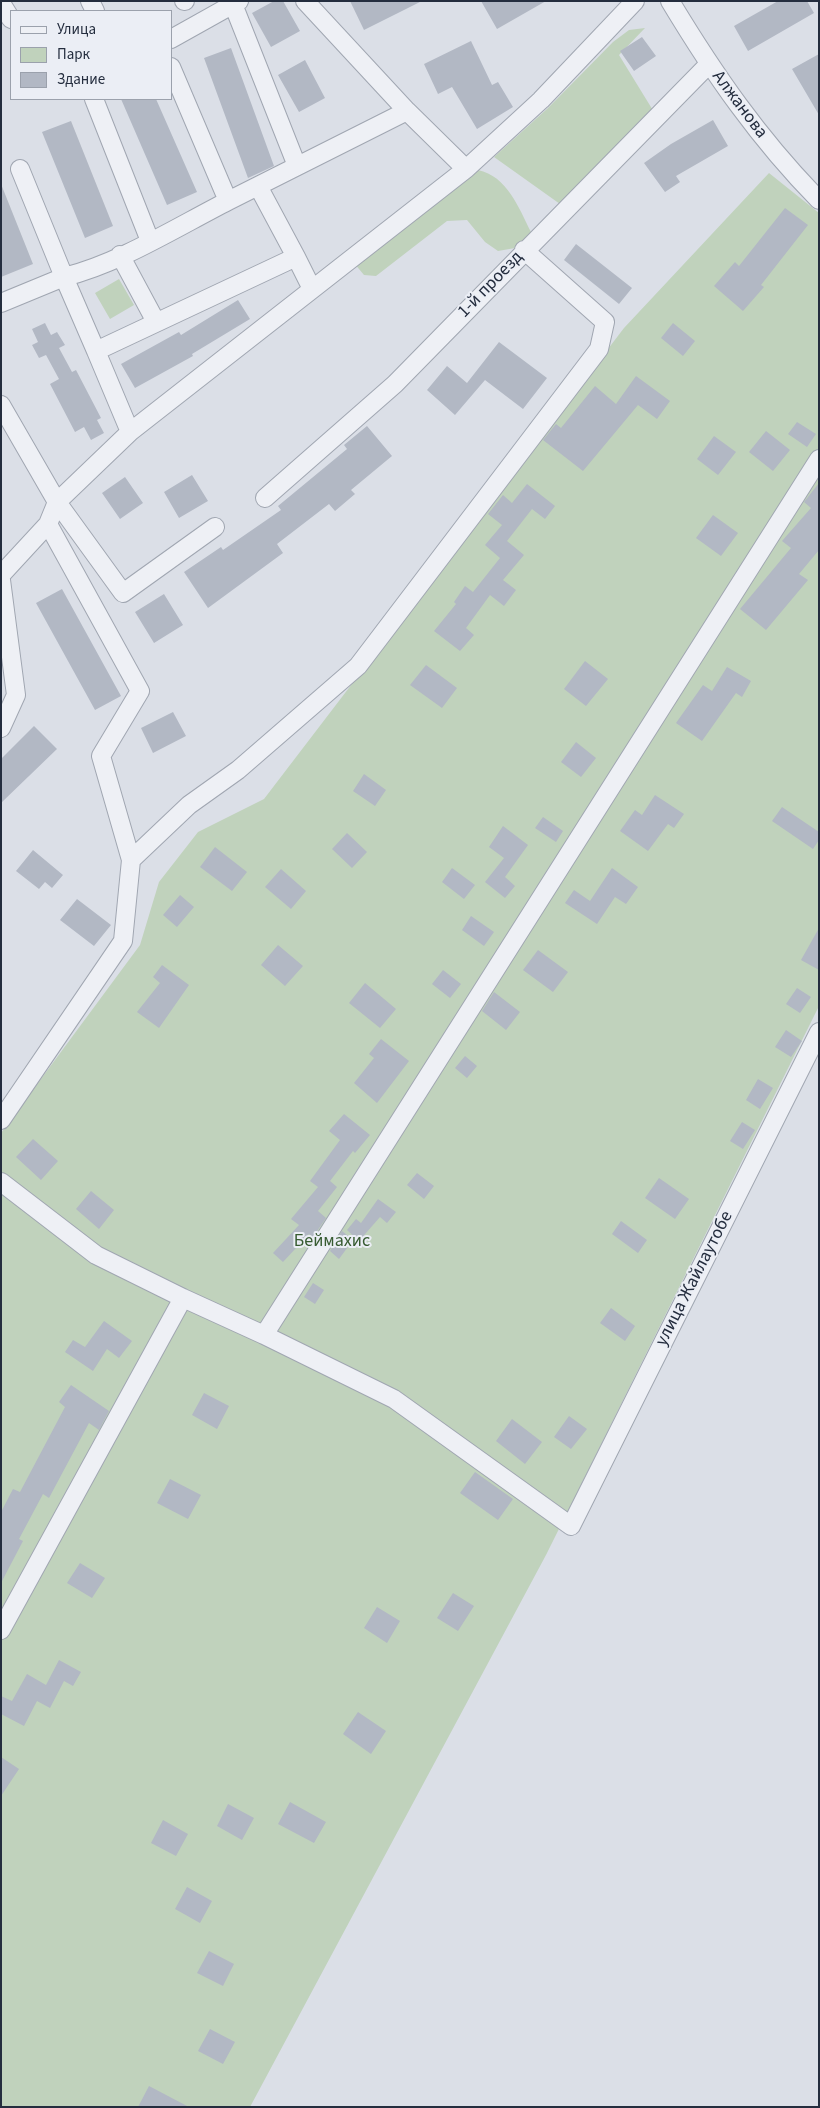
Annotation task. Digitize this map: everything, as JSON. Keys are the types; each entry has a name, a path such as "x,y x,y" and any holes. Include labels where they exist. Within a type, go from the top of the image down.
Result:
{"street":[{"path":"1,575 10,558 48,524 57,502 130,432 466,169 541,100 635,1"},
{"name":"Алжанова","path":"670,1 708,65 780,160 819,200"},
{"path":"1,3 10,17"},
{"path":"172,38 236,3 297,166"},
{"path":"310,3 407,111 466,169"},
{"name":"1-й проезд","path":"265,498 395,384 524,250 708,65"},
{"path":"172,69 228,201"},
{"path":"94,100 150,240"},
{"path":"1,303 64,277 84,272 120,255 407,111"},
{"path":"20,169 130,432"},
{"path":"258,186 312,289"},
{"path":"131,860 188,805 238,770 358,666 599,349 605,322 524,250"},
{"path":"120,255 156,322"},
{"path":"96,351 296,257"},
{"path":"1,405 57,502 123,594 215,527"},
{"path":"1,1182 96,1256 264,1335 819,459"},
{"path":"1,1120 123,941 131,860 101,756 140,691 48,524"},
{"path":"1,580 16,695 1,728"},
{"name":"улица Жайлаутобе","path":"264,1335 394,1399 570,1526 819,1032"},
{"path":"1,1630 182,1298"}],"green space":[{"path":"645,28 619,55 654,112 560,204 494,157 548,108 613,42 629,30"},
{"path":"478,170 488,173 497,179 511,194 531,232 515,248 498,251 485,242 467,220 447,221 376,276 364,275 354,263"},
{"name":"Беймахис","path":"769,173 819,213 819,1006 546,1555 250,2107 1,2107 1,1133 140,945 159,882 198,832 264,799 624,328"},
{"path":"119,279 134,305 110,319 95,293"}],"building":[{"path":"274,1 283,1 300,31 271,47 252,13"},
{"path":"350,1 422,1 364,30"},
{"path":"481,1 546,1 497,29"},
{"path":"778,1 807,1 814,13 748,51 734,26"},
{"path":"642,37 656,56 634,71 620,51"},
{"path":"471,41 492,85 498,82 513,107 477,129 452,87 438,94 424,64"},
{"path":"231,48 274,166 248,178 204,58"},
{"path":"819,54 819,115 792,69"},
{"path":"305,60 325,98 299,112 278,75"},
{"path":"121,100 156,100 197,192 167,205"},
{"path":"713,120 728,146 676,176 680,182 665,192 644,163 671,144"},
{"path":"71,121 113,226 85,238 42,132"},
{"path":"1,184 33,264 1,277"},
{"path":"785,208 808,225 761,285 764,287 743,311 714,286 735,262 739,266"},
{"path":"576,244 632,288 619,304 564,260"},
{"path":"238,300 250,319 192,354 193,356 135,388 121,364 179,332 181,335"},
{"path":"45,323 51,335 57,332 65,345 59,348 72,372 76,370 101,418 97,420 104,433 91,440 84,427 75,432 50,384 59,379 46,355 39,358 32,345 38,342 32,329"},
{"path":"673,323 695,341 683,356 661,338"},
{"path":"499,342 547,378 523,409 485,380 455,415 427,390 447,366 467,383"},
{"path":"636,376 670,401 657,419 638,405 583,471 543,440 556,424 561,428 595,386 616,404"},
{"path":"797,422 816,434 807,447 788,434"},
{"path":"367,426 392,456 351,490 355,494 335,511 329,504 277,544 283,553 208,608 184,572 221,547 223,550 281,510 278,506 347,449 344,445"},
{"path":"766,431 790,450 773,471 749,452"},
{"path":"714,436 736,452 718,475 697,459"},
{"path":"192,475 208,501 179,518 164,492"},
{"path":"125,477 143,503 120,519 102,493"},
{"path":"819,483 819,550 799,574 808,580 766,630 740,609 791,548 782,541 811,508 804,502"},
{"path":"527,484 555,506 545,519 532,509 507,541 524,555 503,580 516,590 504,606 490,595 466,628 474,635 460,651 434,631 456,604 454,602 465,586 473,592 500,558 485,545 502,525 488,514 503,495 512,503"},
{"path":"713,515 738,533 721,556 696,538"},
{"path":"62,589 121,696 95,710 36,603"},
{"path":"164,594 183,625 154,643 135,612"},
{"path":"585,661 608,679 586,706 564,689"},
{"path":"426,665 457,688 442,708 410,685"},
{"path":"727,667 751,681 742,697 736,693 702,741 676,723 703,685 712,691"},
{"path":"173,712 186,736 153,753 141,728"},
{"path":"34,726 57,749 1,803 1,759"},
{"path":"576,742 596,758 581,777 561,762"},
{"path":"364,774 386,790 375,806 353,791"},
{"path":"655,795 684,814 674,828 668,824 648,851 620,831 635,810 642,815"},
{"path":"782,807 819,832 819,840 813,849 772,821"},
{"path":"543,817 563,831 556,842 535,828"},
{"path":"503,826 528,845 505,877 515,886 505,898 485,882 504,858 489,847"},
{"path":"347,833 367,852 352,868 332,849"},
{"path":"215,847 247,872 232,891 200,867"},
{"path":"33,850 63,875 52,888 45,882 39,889 16,871"},
{"path":"452,868 475,885 464,899 442,882"},
{"path":"612,868 638,887 626,904 615,897 597,924 565,903 574,890 590,901"},
{"path":"281,869 306,891 291,909 265,887"},
{"path":"180,895 194,907 177,927 163,915"},
{"path":"77,899 111,925 94,946 60,920"},
{"path":"471,916 494,932 484,946 462,930"},
{"path":"819,928 819,970 801,960"},
{"path":"278,945 303,966 285,986 261,965"},
{"path":"538,950 568,972 553,992 523,970"},
{"path":"162,965 189,985 159,1028 137,1012 160,983 153,977"},
{"path":"443,970 461,984 450,998 432,984"},
{"path":"365,983 396,1009 380,1028 349,1003"},
{"path":"797,988 811,997 800,1013 786,1004"},
{"path":"494,992 520,1012 506,1030 482,1011"},
{"path":"786,1030 802,1041 791,1057 775,1047"},
{"path":"381,1039 409,1061 377,1103 354,1083 374,1058 369,1054"},
{"path":"465,1056 477,1066 467,1078 455,1068"},
{"path":"758,1079 773,1088 760,1109 746,1100"},
{"path":"344,1114 370,1135 355,1153 353,1151 330,1181 337,1187 318,1211 326,1218 313,1237 309,1234 283,1262 273,1253 299,1225 291,1219 318,1187 310,1181 340,1140 329,1131"},
{"path":"742,1122 755,1130 743,1149 730,1141"},
{"path":"33,1139 58,1161 41,1180 16,1157"},
{"path":"417,1173 434,1186 424,1199 407,1185"},
{"path":"659,1178 689,1199 675,1219 645,1198"},
{"path":"91,1191 114,1210 99,1229 76,1209"},
{"path":"378,1199 396,1212 387,1223 380,1217 359,1241 347,1230 356,1219 361,1223"},
{"path":"621,1221 647,1240 638,1253 612,1234"},
{"path":"342,1231 353,1240 339,1259 330,1251"},
{"path":"313,1283 324,1290 315,1304 304,1297"},
{"path":"611,1308 635,1326 625,1341 600,1323"},
{"path":"104,1321 132,1341 119,1358 107,1349 93,1371 65,1352 73,1340 85,1347"},
{"path":"71,1385 109,1411 99,1430 89,1423 49,1498 43,1494 19,1539 23,1541 1,1583 1,1512 13,1489 20,1492 65,1407 59,1402"},
{"path":"204,1393 229,1406 217,1429 192,1415"},
{"path":"569,1416 587,1429 571,1449 554,1437"},
{"path":"512,1419 542,1442 525,1464 496,1441"},
{"path":"475,1472 513,1499 498,1520 460,1493"},
{"path":"170,1479 201,1495 188,1519 157,1503"},
{"path":"80,1563 105,1578 92,1598 67,1583"},
{"path":"453,1593 474,1606 458,1631 437,1618"},
{"path":"377,1607 400,1621 387,1643 364,1628"},
{"path":"59,1660 81,1672 73,1686 64,1681 50,1708 37,1701 24,1726 1,1714 1,1696 12,1701 27,1674 46,1685"},
{"path":"358,1712 386,1731 371,1754 343,1734"},
{"path":"1,1757 19,1769 1,1796"},
{"path":"290,1802 326,1822 314,1843 278,1824"},
{"path":"228,1804 254,1818 242,1840 217,1826"},
{"path":"163,1820 188,1834 176,1856 151,1843"},
{"path":"187,1887 212,1901 200,1923 175,1909"},
{"path":"209,1951 234,1964 223,1986 197,1973"},
{"path":"210,2029 235,2042 223,2064 198,2051"},
{"path":"149,2086 189,2107 138,2107"}]}
